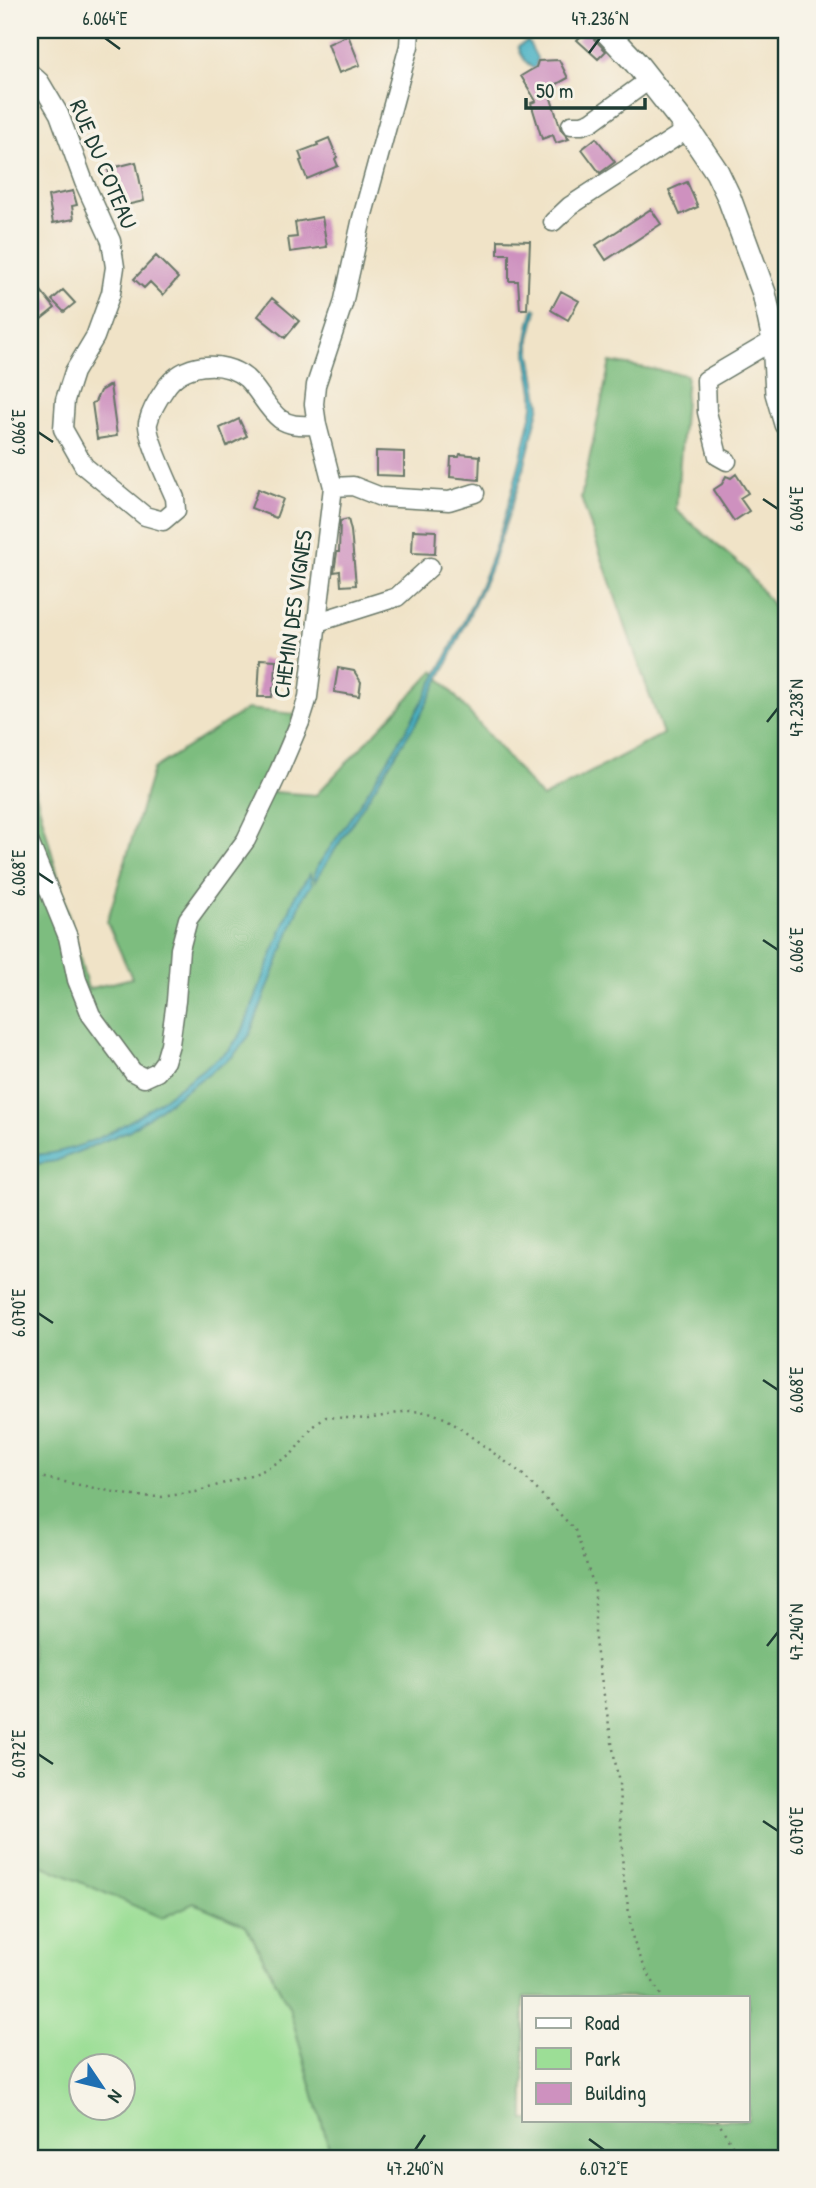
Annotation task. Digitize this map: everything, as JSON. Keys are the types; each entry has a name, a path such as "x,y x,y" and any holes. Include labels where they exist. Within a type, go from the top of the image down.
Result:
{"street":[{"name":"CHEMIN DES VIGNES","path":"30,845 68,937 77,980 91,1015 133,1072 144,1078 157,1072 165,1060 170,1044 180,950 188,919 246,840 279,771 308,696 333,487 317,425 314,404 316,385 343,304 362,218 409,46 410,30"},
{"path":"605,30 688,129 717,172 728,195 764,293 774,340 777,393 786,424"},
{"name":"RUE DU COTEAU","path":"30,73 40,82 59,114 84,182 111,241 115,267 111,293 95,337 74,372 65,400 63,429 84,466 145,516 163,521 176,510 175,498 147,425 154,405 168,384 191,368 213,365 232,369 245,377 281,419 295,426 317,425"},
{"path":"571,125 591,122 649,80"},
{"path":"553,222 570,206 688,129"},
{"path":"727,461 718,456 707,412 706,380 774,340"},
{"path":"333,487 353,486 382,497 449,501 475,493"},
{"path":"318,622 397,597 430,567"}],"path":[{"path":"30,1475 134,1496 161,1497 196,1492 260,1472 291,1455 313,1427 326,1417 368,1419 408,1411 429,1412 447,1419 521,1473 575,1530 595,1589 595,1642 619,1784 623,1873 633,1940 661,1996"},
{"path":"718,2122 740,2158"}],"green space":[{"path":"610,362 687,375 676,510 745,569 786,623 786,2158 332,2158 289,2007 246,1925 194,1903 162,1918 30,1860 30,771 88,989 132,978 107,922 153,769 247,709 295,714 273,792 316,795 434,671 542,798 663,734 581,498"},
{"path":"30,1860 73,1878 194,1903 246,1925 289,2007 332,2158 30,2158"}],"water":[{"path":"528,41 537,58 536,70 524,60 518,46"},
{"path":"534,308 537,310 530,348 540,405 522,475 490,570 419,718 315,881 318,865 411,723 443,663 488,566 509,502 532,412 533,397 527,345"},
{"path":"310,874 312,885 304,895 249,1036 233,1056 130,1130 56,1161 30,1165 30,1155 57,1152 84,1144 136,1118 229,1050 242,1032 296,894"}],"building":[{"path":"587,30 591,30 594,39 606,51 598,59 577,40"},
{"path":"348,35 360,65 339,73 328,44"},
{"path":"559,60 568,78 548,89 561,130 569,139 556,143 553,135 542,139 531,103 536,101 521,76 536,67 538,61"},
{"path":"329,138 338,166 307,179 299,152"},
{"path":"596,138 615,162 600,173 582,149"},
{"path":"136,162 144,201 117,207 108,169"},
{"path":"687,182 698,207 680,215 669,190"},
{"path":"73,191 77,205 72,206 74,219 53,223 48,196"},
{"path":"651,209 661,224 606,260 596,245"},
{"path":"322,217 327,247 290,252 288,238 297,237 295,222"},
{"path":"498,240 530,241 527,309 520,309 518,281 509,281 509,254 498,254"},
{"path":"156,256 178,278 163,295 150,282 144,288 134,279"},
{"path":"63,290 75,303 64,312 52,300"},
{"path":"41,291 55,308 30,328 30,300"},
{"path":"561,291 579,301 568,320 551,310"},
{"path":"272,298 299,321 285,338 258,316"},
{"path":"110,385 117,436 97,439 92,403 100,391"},
{"path":"239,419 247,436 227,446 220,428"},
{"path":"376,451 404,452 404,476 376,475"},
{"path":"460,454 480,456 479,480 450,477 451,457 459,457"},
{"path":"736,474 748,493 740,498 749,511 734,521 713,490 722,484 726,476 731,478"},
{"path":"258,489 283,499 276,518 251,508"},
{"path":"348,519 356,585 341,586 340,571 334,572 339,552 340,521"},
{"path":"413,530 436,531 435,554 412,553"},
{"path":"260,659 276,660 272,697 258,697"},
{"path":"338,668 354,671 361,682 359,696 334,692"}]}
